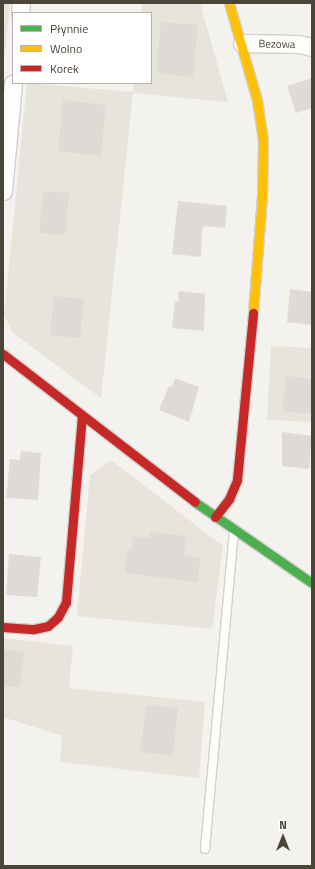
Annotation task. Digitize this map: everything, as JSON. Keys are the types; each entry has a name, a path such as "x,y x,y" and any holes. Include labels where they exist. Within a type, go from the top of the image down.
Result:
{"street":[{"path":"215,517 229,498 237,480 241,457 262,196 263,140 257,100 242,43 229,3"},
{"name":"Bezowa","path":"242,43 299,44 312,47"},
{"path":"3,191 14,84"},
{"path":"3,354 215,517 312,583"},
{"path":"3,627 34,629 48,626 58,617 66,602 82,416"}],"lane":[{"path":"205,849 234,530"}],"shaded area":[{"path":"3,3 10,3 3,70"},
{"path":"142,3 200,3 228,102 133,93 101,398 13,333 4,315 27,84 133,92 134,84 152,84 152,12 141,12"},
{"path":"271,346 312,348 312,422 267,420"},
{"path":"111,460 223,546 212,629 77,616 90,475"},
{"path":"3,638 73,646 69,688 205,702 199,778 60,762 62,736 3,717"}],"building":[{"path":"161,22 198,25 193,77 156,73"},
{"path":"312,78 312,108 296,113 287,86"},
{"path":"63,100 106,105 101,156 58,151"},
{"path":"43,191 69,193 65,235 39,233"},
{"path":"178,201 227,206 225,228 204,226 202,231 201,257 172,254"},
{"path":"290,289 312,292 312,325 287,322"},
{"path":"179,291 205,294 204,331 172,328 175,301 178,302"},
{"path":"54,296 84,299 80,338 50,335"},
{"path":"286,376 312,379 312,414 282,411"},
{"path":"175,378 199,387 189,422 159,410 169,386 172,387"},
{"path":"282,432 312,436 309,469 282,466"},
{"path":"21,451 41,453 38,500 6,498 10,459 20,460"},
{"path":"150,532 186,536 184,556 200,558 198,582 125,573 127,550 131,550 133,536 149,538"},
{"path":"9,554 41,557 37,597 6,595"},
{"path":"3,649 24,652 20,687 3,686"},
{"path":"146,705 178,708 173,755 140,752"}],"traffic: fast":[{"path":"195,502 312,583"}],"traffic: slow":[{"path":"229,3 257,100 263,140 262,196 253,313"}],"traffic: jam":[{"path":"215,517 229,499 237,480 253,313"},
{"path":"3,354 195,502"},
{"path":"3,627 34,629 48,626 58,617 66,602 82,416"}]}
